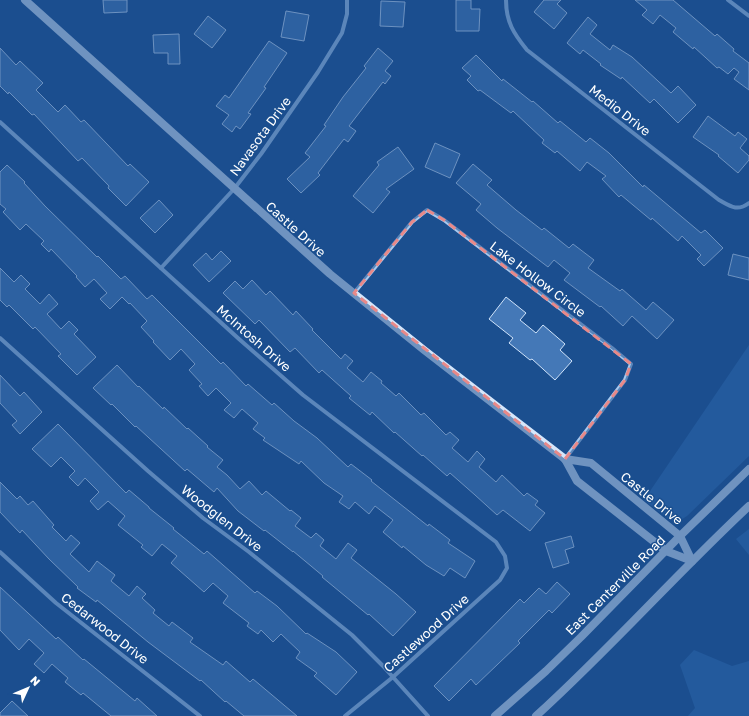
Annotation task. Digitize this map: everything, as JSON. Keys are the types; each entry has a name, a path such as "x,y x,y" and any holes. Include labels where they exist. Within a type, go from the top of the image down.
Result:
{"main road":[{"name":"Castle Drive","path":"25,0 311,258 424,350 565,459 577,481 666,551 692,561"},
{"name":"Castle Drive","path":"565,459 591,463 680,536 692,561"},
{"name":"East Centerville Road","path":"495,716 546,671 581,637 680,536 749,469"},
{"path":"536,716 601,654 692,561 749,506"}],"street":[{"name":"Navasota Drive","path":"161,268 234,189 261,154 318,72 342,33 347,14 347,0"},
{"name":"Medio Drive","path":"506,0 509,20 514,34 527,50 719,200 732,207 744,207 749,203"},
{"path":"728,0 749,16"},
{"name":"McIntosh Drive","path":"0,122 239,339 303,395 496,542 505,556"},
{"name":"Lake Hollow Circle","path":"354,293 412,222 427,210 444,220 612,348 631,364 625,380 565,459"},
{"name":"Woodglen Drive","path":"0,338 192,509 249,552 352,636 372,654 428,716"},
{"name":"Cedarwood Drive","path":"0,552 56,603 200,716"},
{"name":"Castlewood Drive","path":"345,716 392,677 500,580 507,568 505,556"}],"highlighted area":[{"path":"427,210 444,220 631,364 625,380 565,459 354,293 412,222"}],"shaded area":[{"path":"749,345 749,456 687,516 679,521 670,520 644,500"},
{"path":"749,529 749,555 736,539"},
{"path":"694,650 732,666 749,661 749,716 688,716 695,708 680,665"}],"building":[{"path":"103,0 127,0 127,12 104,13"},
{"path":"456,0 471,0 471,9 480,9 479,31 456,31"},
{"path":"544,0 561,0 557,4 567,13 554,29 534,12"},
{"path":"635,0 673,0 715,36 717,34 734,49 733,51 749,63 749,90 734,79 739,72 734,68 728,74 719,67 717,68 694,47 693,49 673,32 676,28 660,15 653,24 642,15 647,10"},
{"path":"381,1 405,2 403,27 380,26"},
{"path":"286,11 309,15 304,41 281,37"},
{"path":"208,16 226,30 212,48 194,34"},
{"path":"588,17 597,25 590,34 610,50 613,45 632,57 671,93 678,86 696,105 678,123 654,99 650,103 622,77 621,79 600,65 601,64 583,50 580,54 567,43"},
{"path":"179,34 180,64 168,64 168,53 154,53 153,35"},
{"path":"269,41 287,53 264,87 266,88 248,113 251,114 240,129 236,126 232,132 222,124 229,115 216,106 225,95 229,98"},
{"path":"0,48 16,65 20,61 43,83 36,90 58,112 65,105 81,122 84,120 128,166 130,164 149,182 126,206 82,158 78,161 34,114 32,115 9,92 8,94 0,86"},
{"path":"378,48 393,61 385,71 391,76 385,84 383,82 349,126 356,131 348,142 344,139 318,173 320,175 301,193 287,179 310,157 305,153 326,126 324,125 343,97 366,68 364,66"},
{"path":"476,55 502,81 503,79 532,102 533,101 558,123 560,121 586,142 590,138 609,153 643,187 644,185 701,233 705,230 723,248 704,266 697,259 701,255 682,236 678,241 652,218 651,220 621,195 619,197 602,179 606,176 587,162 580,171 557,151 555,153 542,143 544,140 513,111 511,113 480,90 478,91 467,80 471,76 462,68"},
{"path":"708,116 735,136 738,132 747,139 740,148 749,156 749,160 738,173 718,156 719,155 693,137"},
{"path":"435,143 460,154 450,178 425,167"},
{"path":"398,147 414,169 386,189 390,192 373,213 353,196 379,165 377,162"},
{"path":"473,164 492,180 487,185 516,210 542,230 544,228 569,248 573,244 594,260 588,268 620,291 622,289 646,310 653,302 674,320 657,339 632,316 623,326 601,306 600,307 564,280 570,273 554,260 548,267 476,210 481,204 456,183"},
{"path":"7,165 25,182 24,183 45,206 97,257 98,256 121,279 125,276 147,299 152,295 221,364 223,362 246,386 248,384 272,405 274,403 294,421 317,438 348,467 351,464 428,526 429,524 450,540 448,543 475,561 465,578 450,568 444,576 426,565 403,546 402,548 383,532 393,520 375,506 369,514 355,502 349,509 339,502 343,496 324,483 301,461 299,464 263,440 265,438 253,429 258,423 242,409 234,418 224,410 231,403 216,388 208,396 199,386 202,384 189,370 195,364 181,349 170,360 141,327 147,321 130,303 129,304 122,297 110,309 100,299 107,293 94,279 85,287 76,277 77,276 51,249 49,252 41,244 44,241 26,224 20,230 3,212 6,209 0,204 0,172"},
{"path":"159,200 173,215 155,233 140,218"},
{"path":"221,251 231,261 209,282 193,265 206,253 212,260"},
{"path":"733,254 749,258 749,280 728,275"},
{"path":"0,268 14,282 21,275 30,284 25,289 40,304 49,294 58,304 47,314 61,329 69,321 78,330 74,334 96,357 77,375 58,356 61,354 35,327 33,329 9,305 7,307 0,300"},
{"path":"252,280 266,295 270,291 293,315 296,311 313,329 312,330 341,359 345,354 353,361 347,368 363,382 371,372 396,396 399,393 421,415 424,413 446,435 450,432 459,440 452,448 468,462 477,451 485,459 479,467 496,482 502,475 524,496 527,493 538,501 535,505 545,513 530,531 503,510 497,515 450,473 447,476 395,432 394,433 372,412 370,415 349,398 351,396 322,370 319,373 295,348 290,352 259,320 255,324 223,293 235,281 243,289"},
{"path":"506,297 526,313 520,320 536,333 543,325 565,344 560,350 572,361 555,380 532,359 530,360 509,343 513,338 489,319"},
{"path":"117,365 138,387 139,386 163,409 164,407 223,460 217,467 240,489 249,481 262,495 266,491 301,518 295,526 311,538 316,533 324,540 320,546 336,559 348,543 357,550 351,558 416,612 393,636 369,614 368,615 322,577 323,576 293,551 238,511 217,488 214,492 187,469 185,471 93,388"},
{"path":"0,375 20,396 24,392 42,412 20,434 12,425 17,421 0,403"},
{"path":"58,424 126,493 129,490 204,554 207,551 255,593 257,591 277,606 306,634 307,633 336,652 357,672 336,695 314,676 317,673 296,658 300,652 281,634 273,642 261,630 258,634 247,626 249,623 223,603 228,596 213,583 204,592 171,563 177,556 162,544 152,556 141,547 143,545 118,525 125,516 108,501 98,510 90,501 99,492 85,478 78,486 69,477 75,471 61,457 51,467 32,449"},
{"path":"0,482 17,499 20,496 28,505 33,501 54,525 52,527 66,541 71,535 80,543 70,554 89,572 97,561 115,575 111,581 129,596 137,586 146,594 142,598 155,610 153,613 169,626 172,622 193,638 190,642 223,665 226,661 250,682 253,679 297,716 244,716 226,701 225,702 201,680 200,681 148,642 97,600 96,602 77,588 78,587 22,530 20,533 0,512"},
{"path":"571,536 574,547 565,550 569,563 553,568 545,543"},
{"path":"557,582 570,594 552,613 549,610 518,641 520,643 476,685 471,679 449,701 434,686 520,599 524,603 539,588 546,594"},
{"path":"0,587 56,639 58,637 83,660 84,659 135,701 137,698 157,716 111,716 83,693 81,695 65,682 68,678 52,664 44,673 34,664 44,653 29,639 19,650 0,630"},
{"path":"12,701 28,716 0,716 0,713"}]}
